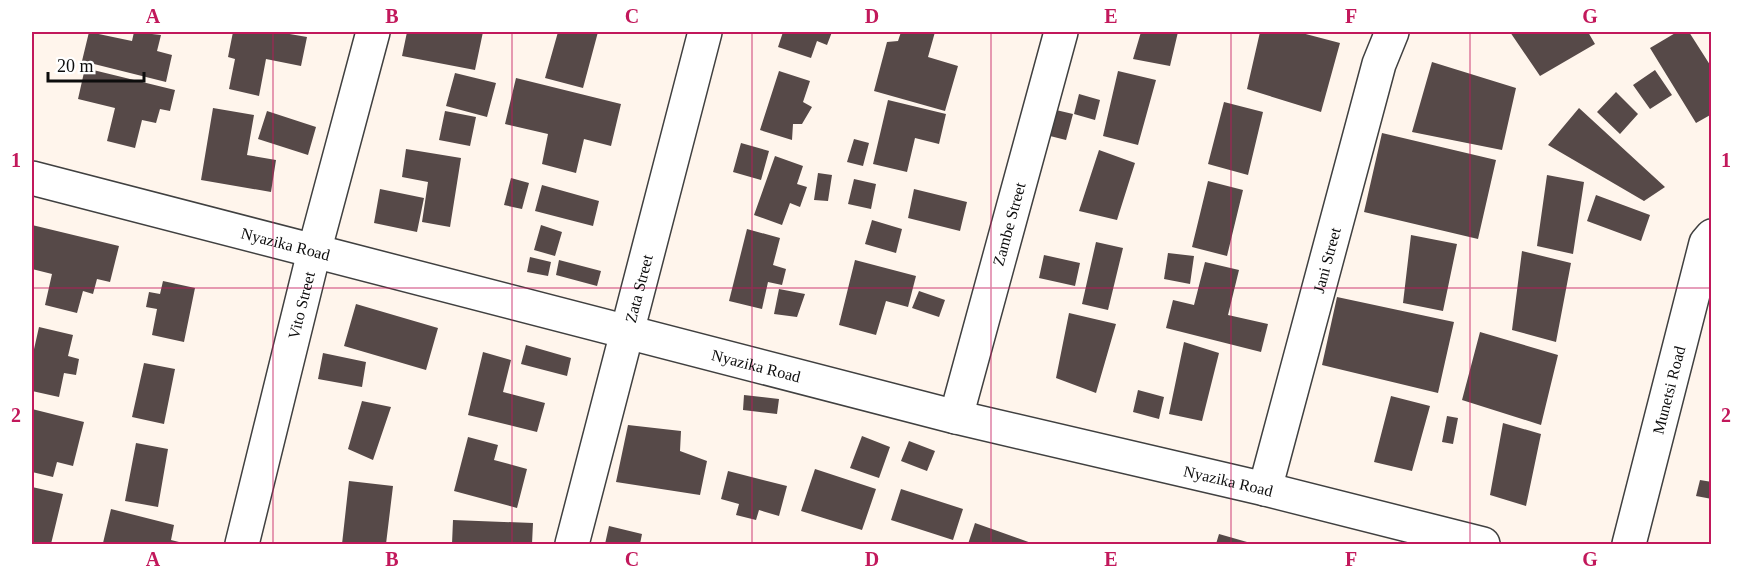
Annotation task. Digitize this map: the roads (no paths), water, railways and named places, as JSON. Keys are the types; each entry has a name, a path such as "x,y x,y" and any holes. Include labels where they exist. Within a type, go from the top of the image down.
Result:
{"street":[{"name":"Vito Street","path":"242,544 314,252 373,32"},
{"name":"Zata Street","path":"572,544 705,32"},
{"name":"Zambe Street","path":"956,417 1061,32"},
{"name":"Jani Street","path":"1265,489 1379,64 1392,32"},
{"name":"Nyazika Road","path":"32,178 956,417 1265,489 1483,544"},
{"name":"Munetsi Road","path":"1629,544 1706,243 1712,236"}]}
